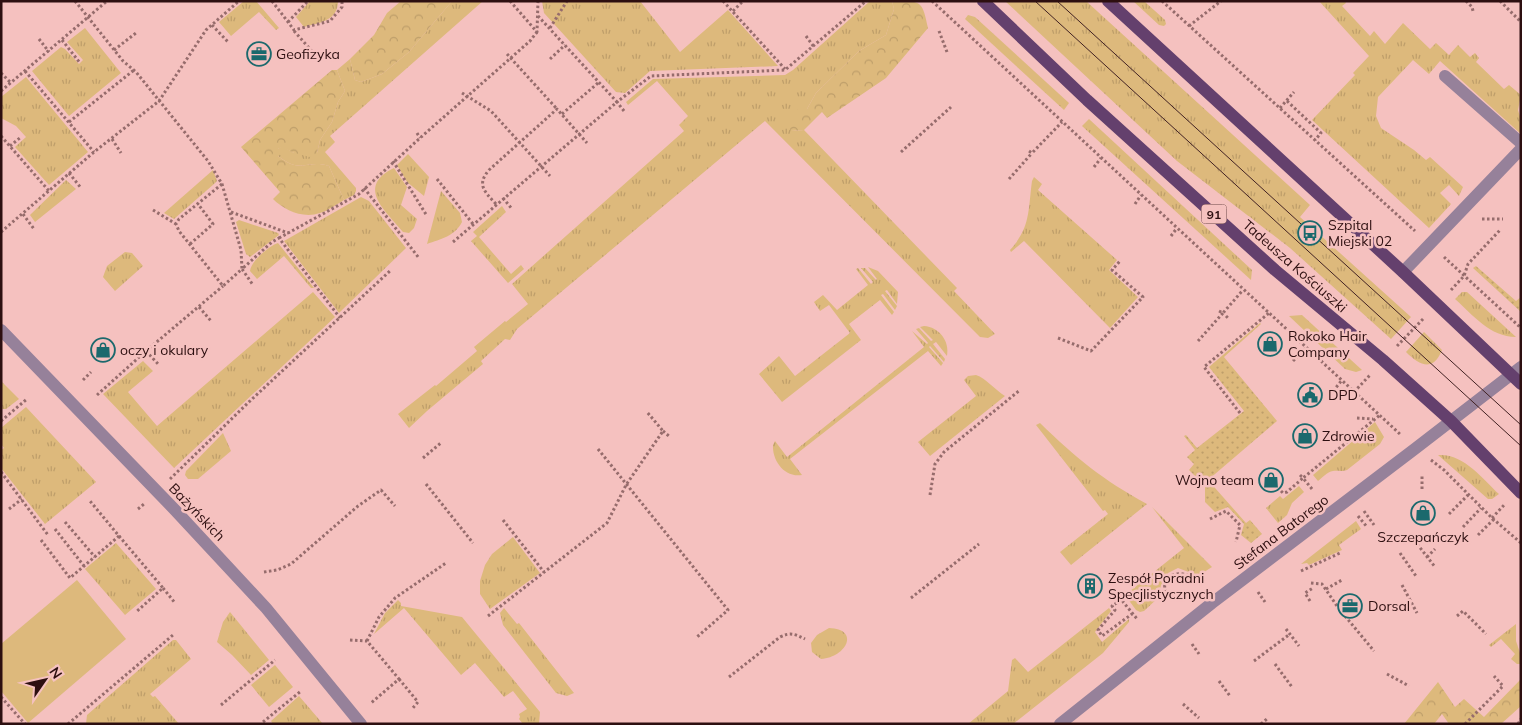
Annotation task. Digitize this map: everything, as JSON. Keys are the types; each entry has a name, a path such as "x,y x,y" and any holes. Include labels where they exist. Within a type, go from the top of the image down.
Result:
{"main road":[{"name":"Tadeusza Kościuszki","path":"983,1 1275,270 1383,360 1450,421 1521,493"},
{"path":"1108,1 1437,304 1516,371 1521,384"}],"street":[{"path":"1445,76 1521,143"},
{"path":"1403,272 1521,149"},
{"name":"Bażyńskich","path":"1,330 260,601 361,724"},
{"name":"Stefana Batorego","path":"1060,724 1245,578 1516,371"}],"path":[{"path":"75,1 122,61 134,70 208,161 222,184 241,250 242,269 253,285"},
{"path":"1,91 107,1"},
{"path":"1,232 94,152 160,101 206,30 239,1"},
{"path":"272,1 318,58"},
{"path":"288,22 308,1"},
{"path":"294,30 330,22 342,7 342,1"},
{"path":"510,1 537,32"},
{"path":"550,29 566,1"},
{"path":"723,1 785,70"},
{"path":"733,11 743,1"},
{"path":"453,242 617,102 652,76 785,70 866,1"},
{"path":"932,1 1306,348 1416,448 1444,470 1494,520 1521,543"},
{"path":"1162,1 1520,327"},
{"path":"1189,26 1221,1"},
{"path":"1466,1 1472,6 1473,11"},
{"path":"1500,1 1521,22"},
{"path":"97,395 272,242 359,194 393,161 510,57 530,42 537,32 538,2"},
{"path":"538,16 624,111"},
{"path":"212,25 228,42"},
{"path":"939,31 947,52"},
{"path":"114,50 136,33"},
{"path":"806,36 814,46"},
{"path":"39,39 48,52"},
{"path":"62,40 80,63"},
{"path":"550,58 565,46"},
{"path":"507,54 558,108 587,143"},
{"path":"68,122 134,70"},
{"path":"25,71 94,152"},
{"path":"1,73 11,83"},
{"path":"562,114 598,82"},
{"path":"1280,108 1294,92"},
{"path":"462,93 491,111 550,176"},
{"path":"1287,101 1321,133 1315,140"},
{"path":"901,152 950,107"},
{"path":"496,204 482,185 483,178 558,108"},
{"path":"1009,179 1030,152 1062,122"},
{"path":"416,133 420,138"},
{"path":"1,136 49,191"},
{"path":"10,146 21,136"},
{"path":"112,139 121,153"},
{"path":"1094,167 1101,158"},
{"path":"393,161 427,216"},
{"path":"376,169 380,174"},
{"path":"69,173 81,188"},
{"path":"437,179 473,224"},
{"path":"176,224 179,218 222,184"},
{"path":"364,188 419,258"},
{"path":"1135,204 1141,195"},
{"path":"503,198 512,209"},
{"path":"190,244 213,224 198,204"},
{"path":"153,210 176,224 179,231 223,286"},
{"path":"231,212 289,234"},
{"path":"23,214 34,229"},
{"path":"1171,236 1177,228"},
{"path":"1354,392 1464,276 1468,264 1501,229"},
{"path":"279,238 340,318"},
{"path":"1058,338 1091,351 1143,297 1112,270 1120,261"},
{"path":"173,476 251,400 391,270"},
{"path":"1198,341 1224,315 1243,290"},
{"path":"199,307 211,321"},
{"path":"1240,413 1204,367 1269,313"},
{"path":"1293,361 1306,348"},
{"path":"146,351 159,365"},
{"path":"83,380 91,372"},
{"path":"1330,395 1342,380"},
{"path":"930,494 935,464 944,452 1020,390"},
{"path":"1,421 28,399"},
{"path":"647,412 670,437"},
{"path":"1281,491 1285,493 1329,453 1380,414"},
{"path":"1357,418 1374,420"},
{"path":"488,616 607,523 626,485 663,431"},
{"path":"423,458 442,442"},
{"path":"598,449 728,610 697,637"},
{"path":"1,472 48,535"},
{"path":"1422,474 1422,489"},
{"path":"1302,476 1312,490"},
{"path":"426,484 473,543"},
{"path":"264,572 277,570 291,564 358,506 381,490 395,506"},
{"path":"1449,514 1468,495"},
{"path":"9,509 22,499"},
{"path":"90,501 175,602"},
{"path":"1463,527 1482,508"},
{"path":"1363,509 1374,525"},
{"path":"1210,519 1226,511 1240,525 1236,542"},
{"path":"1357,514 1367,527"},
{"path":"503,520 544,572"},
{"path":"1478,535 1494,520"},
{"path":"65,522 95,557"},
{"path":"55,529 84,566"},
{"path":"41,540 70,578 119,536"},
{"path":"1411,536 1435,568"},
{"path":"911,598 979,544"},
{"path":"1427,557 1435,549"},
{"path":"1400,553 1416,576"},
{"path":"1301,571 1340,554"},
{"path":"367,641 379,617 395,598 446,563"},
{"path":"1168,597 1164,592 1164,585 1171,576 1176,573 1182,573 1189,575 1195,580"},
{"path":"1326,590 1342,580"},
{"path":"1311,583 1322,584 1337,606"},
{"path":"1402,585 1417,613"},
{"path":"136,612 163,588"},
{"path":"1310,601 1305,593 1314,588"},
{"path":"1257,591 1265,602"},
{"path":"1132,614 1102,636 1098,630 1115,610 1112,606 1120,599 1138,620"},
{"path":"1457,616 1463,611 1486,634"},
{"path":"1345,616 1374,651"},
{"path":"1286,629 1299,646"},
{"path":"729,677 780,636 793,633 805,639"},
{"path":"1254,661 1290,634"},
{"path":"68,724 173,635"},
{"path":"350,640 367,641 418,702 412,709"},
{"path":"1192,643 1199,654"},
{"path":"221,705 275,660"},
{"path":"1275,664 1292,687"},
{"path":"1387,674 1409,686"},
{"path":"1465,724 1503,686 1494,676"},
{"path":"371,703 399,679"},
{"path":"1220,682 1230,696"},
{"path":"263,722 301,691"},
{"path":"1,697 25,724"},
{"path":"1183,704 1198,718"},
{"path":"1261,724 1268,718"},
{"path":"1518,724 1521,719"}],"green space":[{"path":"244,1 256,1 279,28 276,30 259,12 231,36 219,22"},
{"path":"310,1 338,1 335,13 331,17 304,27 296,17"},
{"path":"401,1 452,1 409,52 382,74 361,82 355,80 350,59 374,35 387,13"},
{"path":"452,1 483,1 330,136 335,142 325,152 356,188 354,195 344,200 329,166 321,164 293,165 278,156 278,149 282,146 294,153 317,153 320,140 332,122 338,102 345,91 337,70 350,59 355,80 361,82 382,74 409,52"},
{"path":"542,1 640,1 680,52 728,10 778,66 650,71 625,93 616,92 544,13"},
{"path":"870,1 892,1 894,9 886,35 859,51 816,93 791,131 804,130 957,288 954,291 995,334 988,338 980,337 765,121 517,329 510,340 505,339 481,361 483,364 409,428 398,414 436,386 477,351 474,347 528,304 512,284 684,131 679,125 688,116 657,81 628,105 626,102 653,79 785,75"},
{"path":"892,1 909,1 919,4 924,12 928,28 886,78 827,118 822,112 804,130 791,131 786,121 791,110 807,109 816,93 859,51 886,35 894,9"},
{"path":"1005,1 1086,1 1310,205 1300,217 1411,317 1391,339 1290,248 1177,161"},
{"path":"1133,1 1144,1 1165,20 1166,24 1164,26 1159,25"},
{"path":"1319,1 1345,1 1346,3 1342,6 1370,36 1374,31 1385,44 1403,23 1430,49 1436,43 1449,55 1458,45 1470,57 1475,53 1479,58 1476,62 1504,89 1509,85 1521,95 1518,110 1521,120 1521,134 1440,61 1429,74 1413,60 1378,97 1376,116 1381,128 1426,160 1430,157 1463,187 1459,196 1449,185 1440,193 1451,204 1429,228 1312,120 1355,75 1353,73 1369,56"},
{"path":"968,15 975,17 1069,103 1064,110 965,19"},
{"path":"85,28 121,73 69,116 32,71 61,47 79,64 83,60 67,42"},
{"path":"332,70 337,70 345,91 338,102 332,122 320,140 317,153 310,157 294,153 282,147 278,149 278,156 293,165 321,164 329,166 344,200 314,215 301,214 288,210 273,199 280,192 241,147"},
{"path":"26,77 88,152 49,185 15,147 26,137 16,126 1,118 1,97"},
{"path":"1089,119 1252,270 1251,280 1082,126"},
{"path":"408,154 429,177 424,196 407,182 397,165"},
{"path":"394,168 407,187 401,205 417,219 414,228 409,233 403,232 382,208 375,191 382,175"},
{"path":"213,170 217,181 214,184 174,219 164,213"},
{"path":"1034,177 1042,184 1038,190 1117,260 1109,270 1138,297 1110,328 1024,241 1011,252 1010,250 1022,234 1025,226"},
{"path":"66,180 76,189 35,222 30,215"},
{"path":"441,191 460,213 462,222 452,234 427,244"},
{"path":"361,197 369,201 406,248 339,313 284,241"},
{"path":"502,206 506,212 479,237 511,274 521,265 524,269 508,283 471,241 477,236 473,232"},
{"path":"239,220 278,233 279,235 250,257 246,254 236,222"},
{"path":"278,243 314,288 311,288 284,256 257,279 250,271 261,254"},
{"path":"125,252 132,253 143,266 115,291 103,277 107,266"},
{"path":"1476,266 1516,301 1521,297 1521,312 1473,268"},
{"path":"868,267 878,271 898,292 897,304 887,290 885,291 897,306 895,310 883,294 881,295 894,312 892,315 880,300 849,324 861,340 782,402 759,374 779,356 795,376 850,333 829,305 820,311 814,302 823,295 837,310 868,285 856,269 858,268 871,284 873,282 861,268 865,268 877,279"},
{"path":"313,292 335,317 174,468 103,394 143,361 153,371 128,392 157,426"},
{"path":"1462,292 1467,292 1516,337 1498,333 1482,324 1455,299"},
{"path":"1302,315 1362,370 1356,372 1345,369 1289,316"},
{"path":"1260,323 1224,357 1277,421 1208,480 1246,523 1250,520 1262,534 1251,543 1241,535 1244,524 1228,507 1215,512 1205,502 1205,486 1189,470 1194,464 1187,457 1195,450 1184,436 1186,435 1197,448 1244,411 1209,367"},
{"path":"924,326 939,332 945,340 947,356 936,342 933,344 945,359 944,362 929,347 943,363 941,366 928,351 790,459 802,475 790,474 780,467 773,451 775,441 787,457 924,347 912,331 927,344 916,329 919,328 931,341 933,340 920,327"},
{"path":"1424,332 1442,350 1435,362 1430,364 1416,361 1406,352"},
{"path":"976,375 1005,396 930,456 918,442 976,396 964,380 968,376"},
{"path":"1,381 19,399 6,409 1,409"},
{"path":"26,407 96,482 45,524 1,468 1,450 4,448 1,444 1,428"},
{"path":"1375,422 1384,437 1380,444 1347,470 1331,472 1318,481 1313,475"},
{"path":"1040,423 1090,468 1147,504 1071,565 1060,552 1108,514 1105,510 1103,511 1036,425"},
{"path":"223,433 231,451 198,479 188,479 185,475 186,471"},
{"path":"1438,455 1447,455 1464,462 1499,494 1492,499 1488,499"},
{"path":"1299,486 1304,492 1292,503 1287,515 1278,523 1266,508 1280,496 1283,499"},
{"path":"1152,507 1212,567 1201,574 1194,574 1178,568 1168,573 1161,585 1159,597 1144,611 1140,612 1136,610 1125,595 1184,548"},
{"path":"1356,521 1361,529 1339,545 1342,550 1309,565 1307,563 1301,564"},
{"path":"513,537 540,573 490,609 480,594 480,581 485,565 492,554"},
{"path":"116,543 156,589 125,615 85,569"},
{"path":"77,580 126,639 28,723 1,691 1,644"},
{"path":"398,600 401,606 462,617 540,712 539,724 523,724 519,719 519,714 527,709 513,691 504,697 475,663 461,675 404,608 374,634 385,613"},
{"path":"504,608 517,624 519,623 574,693 567,696 556,693 503,625 500,613"},
{"path":"1109,608 1111,611 1095,632 1102,642 1129,619 1129,622 1103,653 1013,724 968,724 1008,691 1012,660 1015,658 1028,672"},
{"path":"230,612 269,660 251,675 217,642 223,622"},
{"path":"1516,624 1516,641 1521,656 1520,664 1511,659 1515,654 1501,639 1491,647 1489,645"},
{"path":"829,628 844,633 847,638 846,643 838,653 821,659 812,652 811,643 817,635"},
{"path":"173,640 176,640 191,659 150,694 153,697 155,696 179,724 86,724 87,715"},
{"path":"275,665 293,687 269,707 251,685"},
{"path":"1521,679 1521,706 1501,724 1449,724 1442,714 1434,724 1404,724 1438,682 1455,707 1464,699 1484,717"},
{"path":"299,696 323,724 273,724 271,721"}],"tram line":[{"path":"1035,1 1521,446"},
{"path":"1057,1 1521,425"}],"place":[{"name":"Geofizyka","path":"259,54"},
{"name":"Szpital Miejski 02","path":"1310,233"},
{"name":"Rokoko Hair Company","path":"1270,344"},
{"name":"oczy i okulary","path":"103,350"},
{"name":"DPD","path":"1310,395"},
{"name":"Zdrowie","path":"1305,436"},
{"name":"Wojno team","path":"1271,480"},
{"name":"Szczepańczyk","path":"1423,513"},
{"name":"Zespół Poradni Specjlistycznych","path":"1090,586"},
{"name":"Dorsal","path":"1350,606"}]}
